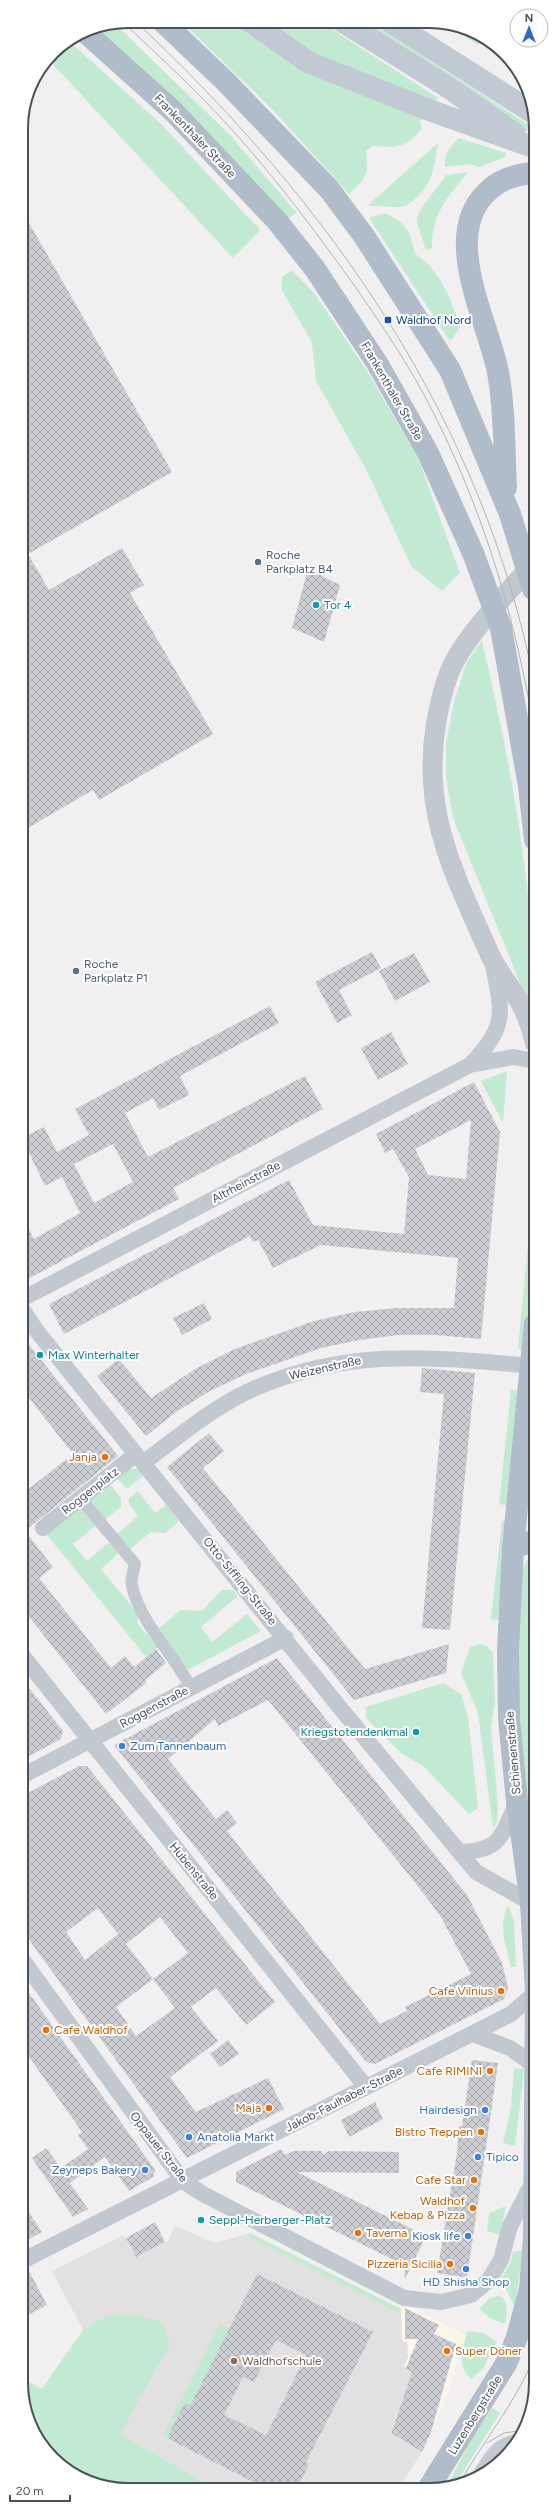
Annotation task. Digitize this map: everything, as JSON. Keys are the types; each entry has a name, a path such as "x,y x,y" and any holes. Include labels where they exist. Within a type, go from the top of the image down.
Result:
{"main road":[{"path":"169,28 225,81 329,190 364,236 450,370 508,509 529,577"},
{"path":"260,28 308,62 429,110 474,116"},
{"path":"353,28 446,86 474,116 529,145"},
{"path":"400,28 527,109"},
{"name":"Frankenthaler Straße","path":"90,36 172,111 277,221 315,269 377,363 428,453 473,553 501,628 529,788"},
{"path":"508,509 502,408 498,373 490,339 472,281 466,243 468,224 482,196 504,179 529,174"},
{"name":"Schienenstraße","path":"529,1395 513,1548 508,1650 509,1718 517,1802 529,1889"},
{"path":"513,1548 529,1542"},
{"name":"Schienenstraße","path":"517,2338 529,2293"},
{"name":"Luzenbergstraße","path":"432,2483 486,2399 507,2362 517,2338"}],"street":[{"path":"529,568 477,629 458,656 445,685 432,747 431,778 439,825 451,868 492,960 521,1004 529,1025"},
{"name":"Altrheinstraße","path":"470,1065 488,1045 502,1015 492,960"},
{"name":"Altrheinstraße","path":"28,1296 470,1065 513,1057 529,1060"},
{"name":"Otto-Siffling-Straße","path":"28,1318 36,1330 286,1638 341,1709 476,1872 529,1902"},
{"name":"Weizenstraße","path":"140,1458 251,1390 302,1372 339,1363 391,1356 423,1356 529,1366"},
{"name":"Roggenplatz","path":"43,1528 80,1498 140,1458"},
{"path":"80,1498 135,1564 131,1584 150,1628 174,1658 191,1688"},
{"name":"Roggenstraße","path":"28,1773 286,1638"},
{"name":"Hubenstraße","path":"28,1662 366,2087"},
{"path":"460,1852 480,1851 491,1846 500,1837 517,1802"},
{"name":"Oppauer Straße","path":"28,1968 183,2181 209,2198 404,2298 441,2302"},
{"name":"Jakob-Faulhaber-Straße","path":"28,2258 473,2034 511,2014 529,1998"},
{"path":"473,2034 510,2048 529,2062"},
{"name":"Schienenstraße","path":"441,2302 471,2295 493,2276 502,2260 510,2226 529,2190"},
{"path":"488,2464 493,2455 507,2445"}],"shaded area":[{"name":"Waldhofschule","path":"175,2226 215,2243 250,2233 401,2309 402,2342 407,2342 408,2357 404,2366 412,2372 390,2433 422,2452 402,2483 205,2483 42,2389 83,2330 52,2271 124,2235 136,2257 168,2241"},
{"path":"404,2304 466,2335 447,2397 422,2452 390,2433 412,2372 404,2366 401,2309"}],"green space":[{"path":"120,28 230,135 297,213 287,219 98,32"},
{"path":"188,28 330,28 438,98 420,122 422,128 411,140 400,145 389,147 373,146 366,151 367,166 365,176 349,194 275,112"},
{"path":"370,28 380,28 529,125 529,132"},
{"path":"459,33 479,41 478,45"},
{"path":"73,45 160,123 260,230 233,258 52,63 57,57"},
{"path":"458,138 506,153 505,157 479,167 469,164 445,167 445,158 450,148"},
{"path":"438,143 430,179 422,192 414,200 400,207 367,206"},
{"path":"469,172 442,206 435,225 432,248 428,250 425,248 417,222 420,211 446,175"},
{"path":"384,213 403,224 409,233 415,254 424,260 444,286 460,328 450,341 369,218"},
{"path":"292,270 314,293 367,371 418,458 460,573 442,591 411,566 366,469 316,381 312,343 282,290 282,277"},
{"path":"482,641 512,781 526,877 529,905 529,1005 453,818 446,777 446,742 454,702 467,661"},
{"path":"507,1071 503,1123 481,1081"},
{"path":"529,1235 529,1306 525,1346 521,1350 518,1348"},
{"path":"511,1390 518,1391 506,1505 499,1504"},
{"path":"128,1469 138,1469 143,1476 127,1489 117,1478"},
{"path":"529,1478 529,1509 526,1509"},
{"path":"110,1484 121,1498 121,1507 103,1521 87,1502"},
{"path":"138,1491 155,1513 166,1505 177,1518 178,1522 165,1533 151,1532 130,1549 127,1548 117,1537 118,1533 138,1516 129,1504 129,1498"},
{"path":"83,1506 98,1524 73,1544 87,1561 107,1544 112,1543 118,1550 117,1555 101,1569 139,1615 137,1623 158,1647 146,1657 47,1535"},
{"path":"502,1521 509,1522 499,1620 491,1619"},
{"path":"529,1559 529,1813 525,1787 519,1714 517,1653 522,1569"},
{"path":"222,1590 233,1590 238,1596 201,1627 212,1642 247,1614 261,1631 188,1670 157,1630 181,1610 202,1611"},
{"path":"480,1644 487,1646 493,1653 495,1701 491,1727 498,1807 497,1821 493,1828 478,1713 461,1673 470,1647"},
{"path":"443,1683 461,1694 468,1717 478,1808 469,1814 423,1766 402,1754 366,1718 366,1707"},
{"path":"508,1905 514,1920 516,1967 511,1967 505,1944 503,1928 505,1913"},
{"path":"514,2068 524,2069 515,2146 503,2143 511,2107"},
{"path":"506,2206 500,2235 487,2231 489,2213"},
{"path":"250,2233 401,2309 399,2313 248,2237"},
{"path":"523,2250 515,2308 501,2278 510,2264 513,2252"},
{"path":"498,2296 502,2298 507,2308 505,2324 490,2318 479,2309 490,2298"},
{"path":"136,2315 162,2322 170,2344 120,2434 205,2483 128,2483 96,2478 84,2473 57,2454 41,2433 31,2409 28,2381 42,2389 83,2330 108,2316"},
{"path":"220,2323 230,2328 190,2406 185,2403 167,2438 163,2436"},
{"path":"467,2331 483,2333 497,2342 483,2368 472,2379 467,2374 462,2363"},
{"path":"492,2408 500,2413 459,2479 450,2481 472,2438"}],"building":[{"path":"28,221 172,472 28,554"},
{"path":"122,548 144,585 130,593 213,734 99,800 93,790 28,828 28,554 49,590"},
{"name":"Tor 4","path":"308,569 340,585 324,642 292,628"},
{"path":"372,952 381,968 339,990 352,1015 337,1023 315,982"},
{"path":"414,953 430,982 395,1001 379,971"},
{"path":"270,1006 279,1023 180,1076 189,1095 159,1110 153,1098 125,1113 148,1157 305,1076 323,1109 173,1188 179,1199 28,1279 28,1227 34,1239 80,1213 62,1177 45,1186 28,1151 28,1135 44,1127 57,1152 89,1135 75,1109","holes":["113,1144 133,1182 94,1203 74,1164"]},
{"path":"391,1032 408,1064 378,1080 361,1048"},
{"path":"474,1082 500,1132 481,1339 435,1335 398,1335 359,1340 321,1348 246,1374 210,1391 176,1412 146,1436 97,1376 119,1359 151,1398 197,1368 235,1349 314,1321 355,1312 396,1308 454,1308 458,1258 321,1245 273,1268 258,1240 253,1242 250,1236 64,1334 49,1304 289,1180 313,1225 404,1234 409,1177 393,1149 385,1153 376,1134","holes":["471,1120 466,1179 428,1175 415,1149"]},
{"path":"204,1303 212,1319 182,1335 173,1318"},
{"path":"28,1344 118,1456 28,1529 28,1489 73,1454 28,1397"},
{"path":"422,1368 475,1373 450,1630 422,1628 444,1394 420,1392"},
{"path":"209,1433 224,1451 203,1468 365,1669 449,1644 446,1673 354,1700 167,1467"},
{"path":"28,1535 53,1567 39,1578 111,1668 125,1656 134,1667 156,1649 166,1663 145,1680 146,1683 106,1714 28,1616"},
{"path":"277,1658 467,1895 502,1963 508,1988 504,1999 375,2064 366,2062 114,1745","holes":["268,1700 441,1917 471,1974 405,2007 407,2011 380,2024 227,1831 237,1823 227,1810 216,1819 168,1759 215,1719 218,1726"]},
{"path":"28,1687 63,1731 61,1739 28,1757"},
{"path":"79,1766 87,1766 275,2002 246,2025 216,1988 191,2007 218,2041 170,2077 196,2112 268,2078 284,2109 187,2158 28,1938 28,1793","holes":["98,1908 118,1934 85,1960 66,1932","160,1917 188,1953 153,1979 126,1944","153,1979 175,2008 136,2036 116,2007"]},
{"path":"28,1991 155,2170 153,2177 129,2191 105,2157 70,2183 88,2209 73,2217 32,2158 46,2148 61,2168 88,2149 78,2135 82,2132 28,2056"},
{"path":"228,2040 239,2054 220,2067 210,2054"},
{"path":"472,2060 498,2063 467,2278 437,2273 457,2153 459,2126 462,2126"},
{"path":"375,2102 383,2119 349,2137 341,2120"},
{"path":"281,2149 285,2155 293,2151 321,2151 323,2155 329,2151 399,2152 399,2173 297,2172 426,2236 405,2279 404,2265 236,2182 236,2172"},
{"path":"28,2211 42,2232 28,2240"},
{"path":"155,2222 165,2242 136,2257 126,2238"},
{"path":"28,2269 47,2305 28,2315"},
{"path":"257,2274 373,2332 306,2462 309,2464 300,2483 255,2483 167,2438 185,2403 190,2406","holes":["276,2340 306,2355 266,2435 224,2415 243,2377 254,2382"]},
{"path":"405,2308 439,2325 434,2334 456,2344 431,2432 422,2452 391,2433 412,2372 406,2368 418,2339 405,2339"}],"tram line":[{"path":"129,28 207,103 266,169 311,226 354,285 418,383 454,456 485,533 509,613 529,700"},
{"path":"142,28 206,91 273,164 334,242 389,322 437,407 478,496 511,589 529,662"},
{"path":"463,2477 510,2404 529,2369"},
{"path":"487,2443 504,2433 517,2431"}],"place":[{"name":"Waldhof Nord","path":"388,320"},
{"name":"Roche Parkplatz B4","path":"258,562"},
{"name":"Tor 4","path":"316,605"},
{"name":"Roche Parkplatz P1","path":"76,971"},
{"name":"Max Winterhalter","path":"40,1355"},
{"name":"Janja","path":"105,1457"},
{"name":"Kriegstotendenkmal","path":"416,1732"},
{"name":"Zum Tannenbaum","path":"122,1746"},
{"name":"Cafe Vilnius","path":"501,1991"},
{"name":"Cafe Waldhof","path":"46,2030"},
{"name":"Cafe RIMINI","path":"490,2071"},
{"name":"Maja","path":"269,2108"},
{"name":"Hairdesign","path":"485,2110"},
{"name":"Bistro Treppen","path":"481,2132"},
{"name":"Anatolia Markt","path":"189,2137"},
{"name":"Tipico","path":"478,2157"},
{"name":"Zeyneps Bakery","path":"145,2170"},
{"name":"Cafe Star","path":"474,2180"},
{"name":"Waldhof Kebap & Pizza","path":"473,2208"},
{"name":"Seppl-Herberger-Platz","path":"201,2220"},
{"name":"Taverna","path":"358,2233"},
{"name":"Kiosk life","path":"468,2236"},
{"name":"Pizzeria Sicilia","path":"450,2264"},
{"name":"HD Shisha Shop","path":"466,2269"},
{"name":"Super Döner","path":"447,2351"},
{"name":"Waldhofschule","path":"234,2361"}]}
